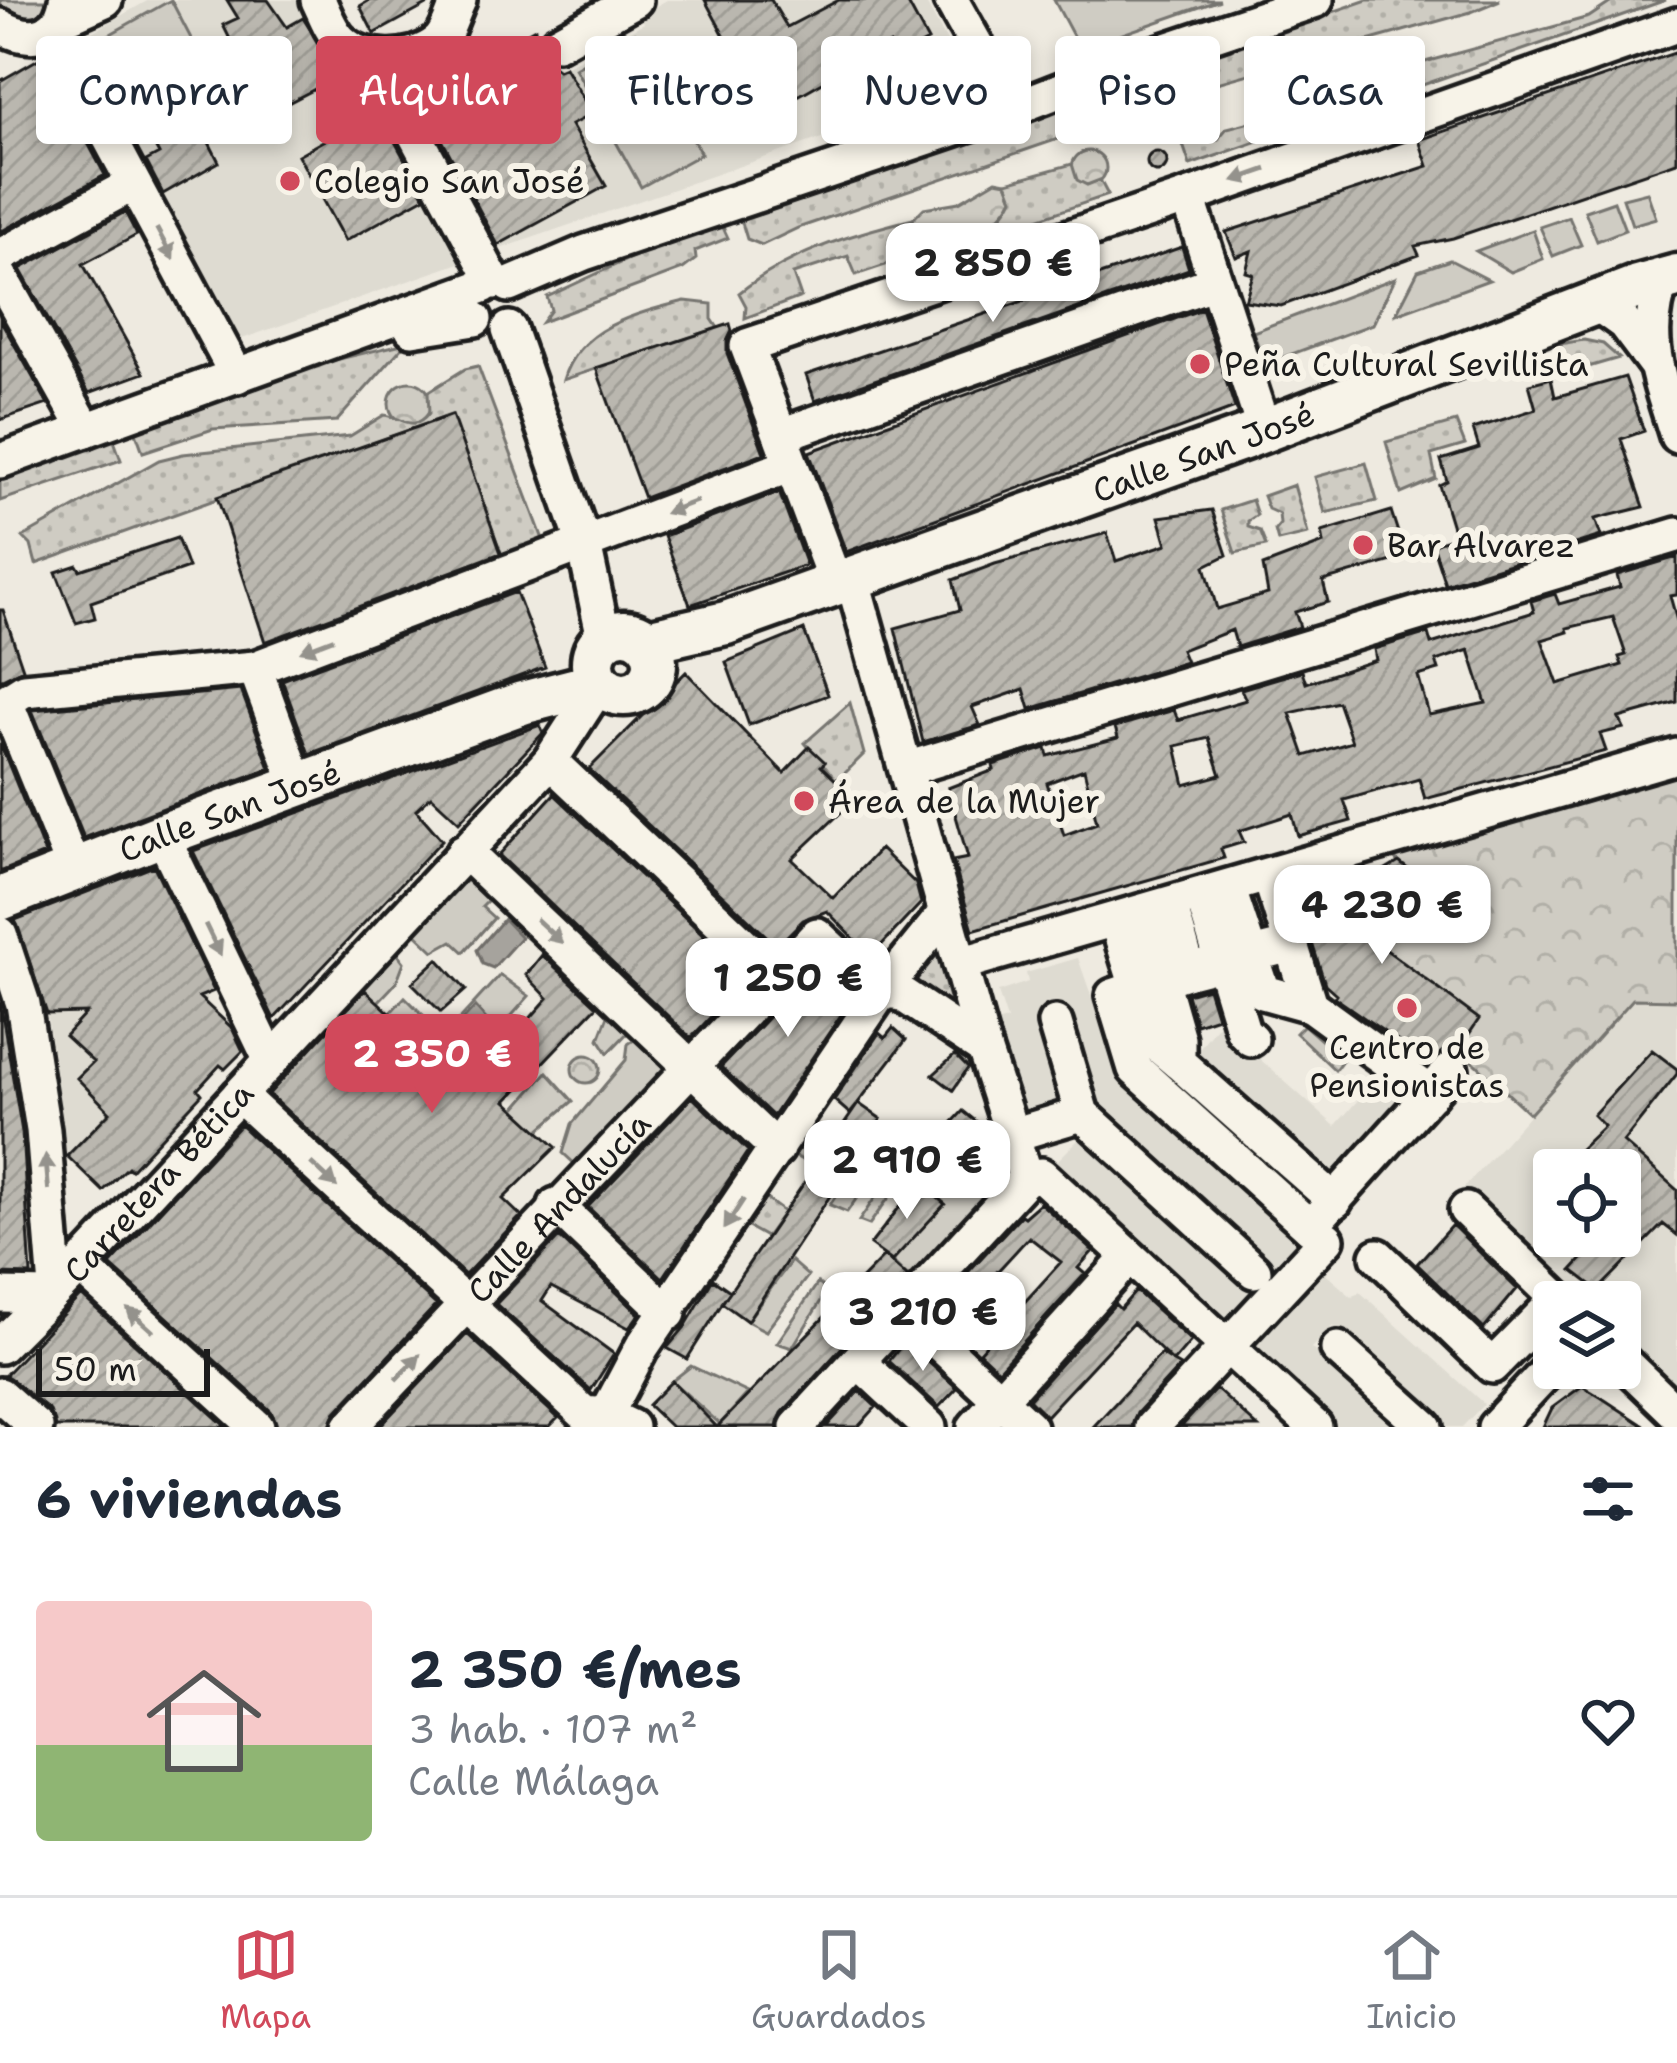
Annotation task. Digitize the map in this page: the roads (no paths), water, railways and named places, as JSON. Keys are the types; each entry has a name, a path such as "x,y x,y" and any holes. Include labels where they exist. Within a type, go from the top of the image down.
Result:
{"main road":[{"name":"Calle San José","path":"0,899 532,700 618,661 1264,430 1670,278"},
{"name":"Calle San José","path":"463,725 563,675 618,661"}],"street":[{"path":"105,0 33,29 133,184 237,376"},
{"path":"317,0 337,36"},
{"path":"443,36 459,0"},
{"path":"561,41 635,0"},
{"path":"951,0 971,36"},
{"path":"1031,102 1316,0"},
{"path":"1026,1178 984,1049 906,769 844,581 786,450 747,346 1677,25"},
{"path":"420,144 503,298 618,661"},
{"path":"0,461 237,376 503,298 584,253 910,144"},
{"path":"0,256 133,184"},
{"path":"1188,197 1264,430"},
{"path":"0,277 86,430"},
{"path":"1670,278 1652,308 1655,364 1677,436"},
{"path":"74,869 3,704 24,690 255,668 585,547 786,450 1215,282"},
{"path":"237,376 428,325 475,319 472,304 503,298"},
{"path":"1596,303 1624,323 1655,364"},
{"path":"906,769 1677,535"},
{"name":"Carretera Bética","path":"0,1346 554,754 618,661"},
{"path":"255,668 298,785"},
{"path":"532,700 548,705 557,721 554,754 776,975"},
{"path":"960,964 1677,756"},
{"path":"162,835 271,1061"},
{"path":"464,851 777,1148"},
{"path":"1269,875 1310,1005"},
{"path":"1152,1427 1226,1347 1318,1233 1335,1201 1441,1081 1310,1005 1263,992 1236,957 1172,904"},
{"path":"1172,904 1162,980 1178,1039 1178,1062 1335,1201"},
{"path":"1162,980 1172,904"},
{"path":"238,1095 466,1306 600,1422 642,1347 880,994 946,912"},
{"path":"0,934 23,1004 62,1283 257,1427"},
{"name":"Calle Andalucía","path":"350,1427 817,935 880,994"},
{"path":"1291,945 1236,957 1113,996 1135,1069 1318,1233"},
{"path":"1236,957 1243,1031 1251,1039"},
{"path":"880,994 897,991 984,1049"},
{"path":"1055,1022 1082,1114 1254,1271"},
{"path":"1185,1114 1208,1088"},
{"path":"1012,1135 1082,1114"},
{"path":"1216,1142 1238,1115"},
{"path":"1245,1169 1269,1142"},
{"path":"1278,1198 1303,1172"},
{"path":"797,1427 1026,1178 1041,1175 1315,1427"},
{"path":"556,1205 669,1312"},
{"path":"1466,1210 1537,1281"},
{"path":"1378,1256 1492,1366 1533,1324"},
{"path":"975,1427 1130,1257"},
{"path":"0,1295 62,1283"},
{"path":"904,1311 1028,1427"},
{"path":"1526,1331 1533,1338"},
{"path":"1338,1349 1425,1427"},
{"path":"858,1361 928,1427"},
{"path":"1641,1379 1677,1414"},
{"path":"1495,1427 1533,1384"},
{"path":"0,1395 36,1427"}],"place":[{"name":"Colegio San José","path":"290,181"},
{"name":"Peña Cultural Sevillista","path":"1200,364"},
{"name":"Bar Alvarez","path":"1363,545"},
{"name":"Área de la Mujer","path":"804,801"},
{"name":"Centro de Pensionistas","path":"1407,1008"}]}
